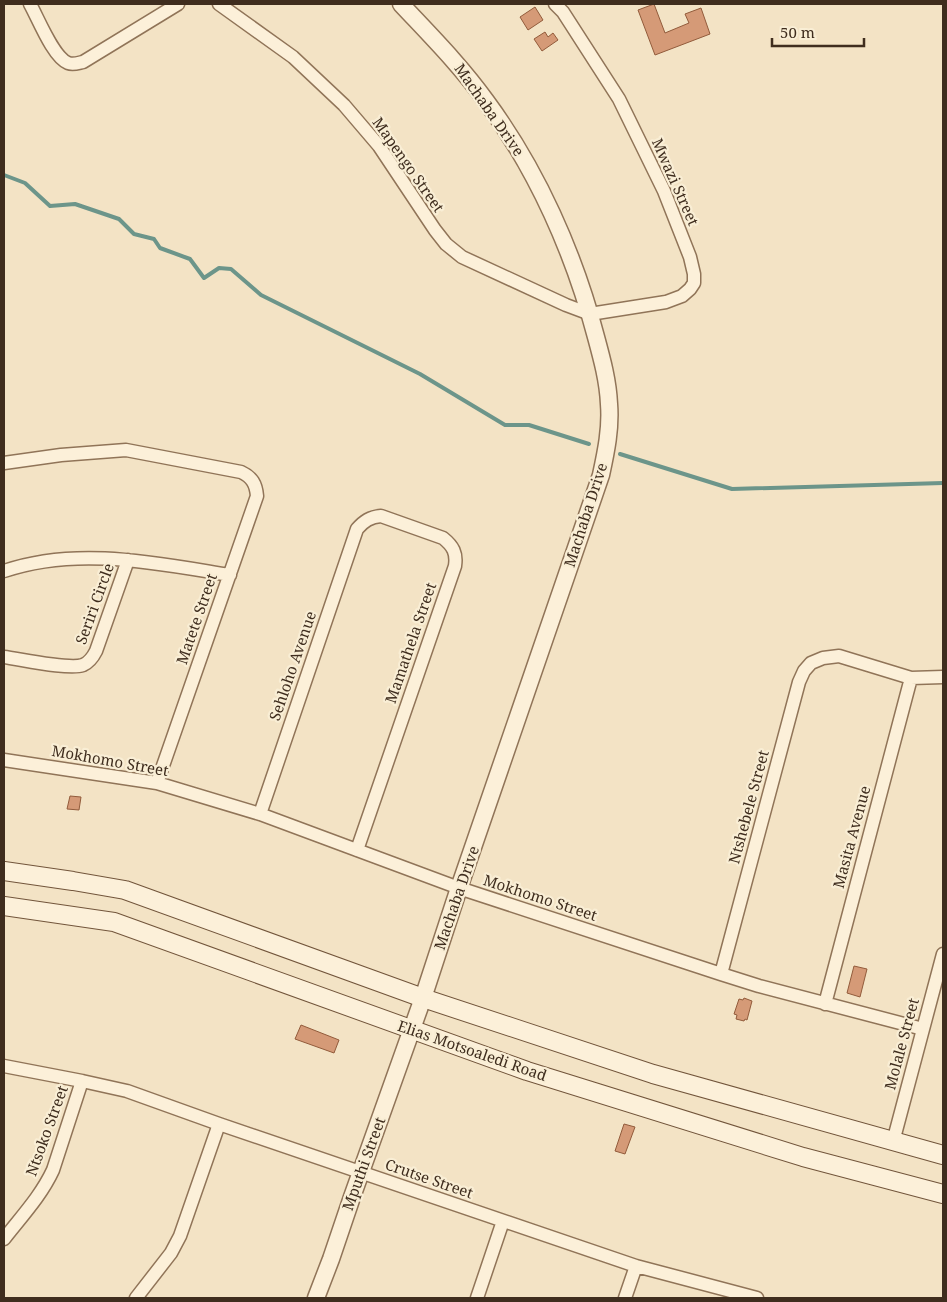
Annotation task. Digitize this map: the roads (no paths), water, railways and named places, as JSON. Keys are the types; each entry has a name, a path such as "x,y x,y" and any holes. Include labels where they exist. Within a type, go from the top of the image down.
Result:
{"main road":[{"path":"4,871 126,890 423,998 653,1074 943,1155"},
{"name":"Elias Motsoaledi Road","path":"4,906 114,922 527,1072 803,1157 943,1194"}],"street":[{"path":"30,4 59,56 68,63 75,64 83,62 178,4"},
{"name":"Mapengo Street","path":"219,4 292,57 344,105 379,146 435,230 450,248 462,257 566,306 590,314"},
{"name":"Machaba Drive","path":"401,4 452,58 486,100 514,141 540,189 561,236 590,314 605,371 610,404 606,454 601,475 412,1030"},
{"name":"Mwazi Street","path":"563,7 619,99 664,191 690,257 694,274 694,283 682,296 666,302 590,314"},
{"name":"Matete Street","path":"4,463 61,455 126,450 241,472 248,475 254,481 257,496 157,783"},
{"name":"Mamathela Street","path":"357,529 373,517 381,516 443,538 450,543 455,551 456,558 455,566 358,850"},
{"name":"Sehloho Avenue","path":"260,814 357,529"},
{"name":"Seriri Circle","path":"4,571 42,561 87,557 147,561 230,576"},
{"name":"Seriri Circle","path":"4,657 64,666 82,665 91,660 96,651 128,560"},
{"name":"Ntshebele Street","path":"721,974 799,682 804,671 811,663 824,658 839,656 911,678"},
{"path":"911,678 943,676"},
{"name":"Masita Avenue","path":"825,1004 911,678"},
{"name":"Mokhomo Street","path":"4,760 157,783 260,814 459,888 721,974 759,986 922,1029"},
{"name":"Molale Street","path":"893,1142 943,954"},
{"name":"Mputhi Street","path":"316,1298 412,1030"},
{"name":"Crutse Street","path":"4,1066 127,1091 636,1266 756,1298"},
{"name":"Ntsoko Street","path":"4,1239 37,1196 53,1170 82,1081"},
{"path":"136,1298 171,1253 180,1236 219,1124"},
{"path":"478,1298 503,1221"},
{"path":"625,1298 636,1266"}],"waterway":[{"path":"4,175 25,183 50,206 75,204 119,219 134,234 154,239 160,248 190,259 204,278 219,268 231,269 261,295 420,374 505,425 529,425 589,444"},
{"path":"620,454 732,489 943,483"}]}
